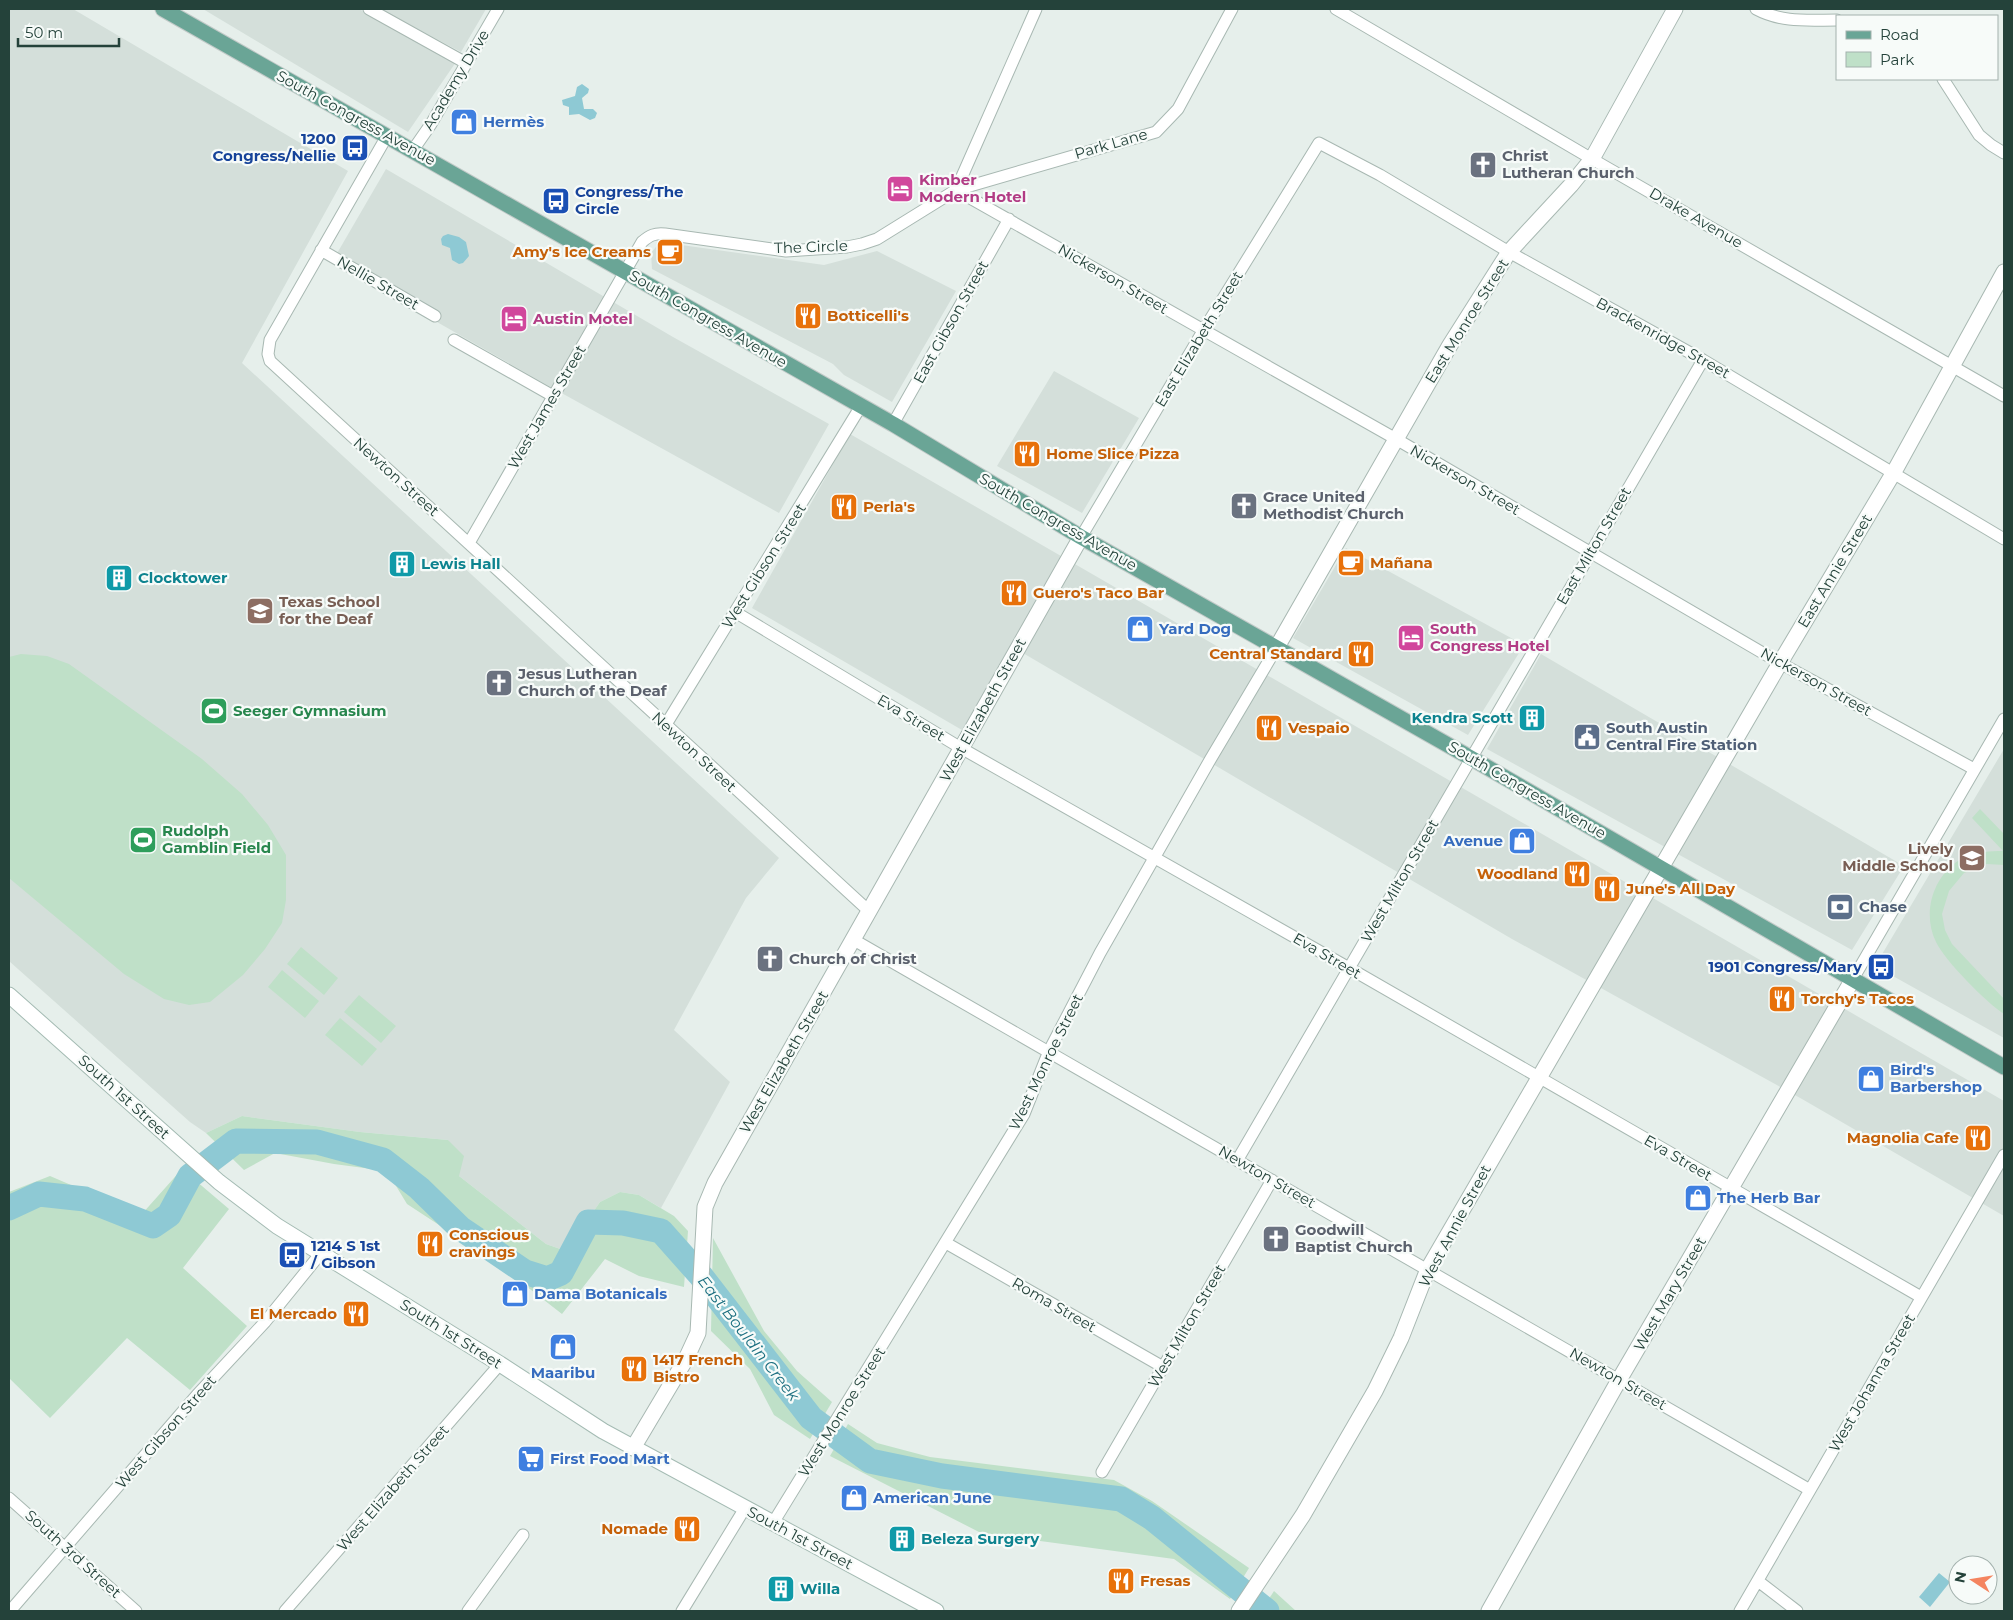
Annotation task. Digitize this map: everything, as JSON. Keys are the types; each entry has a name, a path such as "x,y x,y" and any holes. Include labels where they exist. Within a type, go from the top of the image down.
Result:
{"main road":[{"name":"South Congress Avenue","path":"163,9 893,424 1081,537 1471,758 2004,1067"}],"street":[{"path":"369,9 466,63"},
{"name":"Academy Drive","path":"413,150 431,124 498,9"},
{"path":"956,190 1036,9"},
{"name":"Park Lane","path":"956,190 1156,132 1178,109 1232,9"},
{"name":"Drake Avenue","path":"1336,9 2004,396"},
{"name":"East Monroe Street","path":"1277,647 1450,345 1509,252 1571,185 1592,158 1675,9"},
{"path":"1756,9 1770,16 1790,20 1836,20"},
{"path":"1945,80 1979,135 1991,146 2004,153"},
{"name":"Nellie Street","path":"270,340 387,136"},
{"name":"Brackenridge Street","path":"1319,143 1380,175 1509,252 1703,360 2004,539"},
{"name":"East Elizabeth Street","path":"1081,537 1203,331 1319,143"},
{"name":"Nickerson Street","path":"956,190 1396,439 1590,554 1780,663 1974,769"},
{"name":"The Circle","path":"626,272 642,242 656,233 786,251 847,247 862,244 876,238 956,190"},
{"name":"East Gibson Street","path":"893,424 1009,219"},
{"name":"Nellie Street","path":"321,250 435,316"},
{"name":"West James Street","path":"469,543 626,272"},
{"name":"East Annie Street","path":"1660,867 1894,472 2004,272"},
{"name":"Newton Street","path":"270,340 268,354 275,367 870,912"},
{"path":"454,340 553,396"},
{"name":"East Milton Street","path":"1471,758 1703,360"},
{"name":"West Gibson Street","path":"665,726 861,406"},
{"name":"West Elizabeth Street","path":"633,1448 686,1358 698,1333 705,1207 715,1183 1081,537"},
{"name":"Eva Street","path":"735,612 961,748 1349,968 1921,1297"},
{"name":"West Monroe Street","path":"773,1523 1024,1114 1049,1051 1100,953 1277,647"},
{"path":"1852,979 1917,872 2004,719"},
{"name":"West Milton Street","path":"1238,1160 1471,758"},
{"name":"West Annie Street","path":"1241,1608 1303,1515 1375,1391 1401,1338 1428,1269 1660,867"},
{"name":"Newton Street","path":"854,940 1810,1490"},
{"name":"West Mary Street","path":"1489,1611 1619,1380 1732,1189 1785,1093 1852,979"},
{"name":"South 1st Street","path":"9,995 219,1182 277,1226 500,1364 596,1427 936,1611"},
{"name":"West Johanna Street","path":"1740,1611 2004,1155"},
{"name":"West Milton Street","path":"1102,1472 1272,1180"},
{"name":"Roma Street","path":"946,1243 1163,1367"},
{"name":"West Gibson Street","path":"10,1611 197,1395 265,1322 321,1252"},
{"name":"West Elizabeth Street","path":"285,1611 500,1364"},
{"name":"South 3rd Street","path":"9,1498 136,1611"},
{"path":"682,1611 745,1508"},
{"path":"468,1611 523,1535"},
{"path":"1758,1581 1797,1611"}],"shaded area":[{"name":"Texas School for the Deaf","path":"9,9 73,9 348,171 242,363 779,858 746,898 674,1030 730,1082 661,1208 639,1195 620,1192 600,1202 566,1251 546,1244 459,1176 448,1140 360,1132 242,1116 206,1133 190,1122 9,961"},
{"path":"203,9 359,9 456,62 408,132"},
{"path":"380,9 486,9 461,52"},
{"path":"386,169 673,337 829,424 779,513 547,385 332,262"},
{"path":"660,242 824,265 877,251 956,291 892,402 844,375 833,364 652,269 651,253"},
{"path":"1054,371 1139,418 1082,513 997,466"},
{"path":"850,434 2004,1101 2004,1216 1802,1099 1512,939 1011,646 962,730 752,608"},
{"name":"South Congress Hotel","path":"1346,548 1524,645 1468,735 1293,638"},
{"path":"1541,654 1904,866 1852,950 1487,749"},
{"name":"Lively Middle School","path":"2004,749 2004,1038 1875,966"}],"green space":[{"name":"Rudolph Gamblin Field","path":"21,654 47,656 69,664 202,759 242,794 268,825 286,855 286,900 282,923 265,949 243,975 210,1002 189,1005 164,999 124,974 9,878 9,657"},
{"path":"1980,809 2004,834 2004,865 1987,864 1964,873 1949,891 1942,914 1945,930 1952,944 2004,999 2004,1014 1977,991 1948,960 1936,942 1930,918 1933,894 1945,872 1965,857 1974,854 2003,851 1972,818"},
{"path":"301,947 338,978 324,995 287,964"},
{"path":"282,970 319,1001 305,1018 268,987"},
{"path":"359,995 396,1026 381,1043 344,1012"},
{"path":"340,1018 377,1049 362,1066 325,1035"},
{"path":"242,1116 360,1132 448,1140 464,1156 459,1176 546,1244 566,1251 600,1202 620,1192 639,1195 674,1216 688,1231 684,1287 639,1276 605,1259 562,1314 494,1261 407,1204 387,1171 275,1153 244,1170 206,1133"},
{"path":"182,1169 229,1209 183,1268 247,1326 190,1390 127,1338 50,1418 9,1378 9,1192 50,1176 141,1215"},
{"path":"713,1238 764,1331 797,1371 832,1402 810,1439 774,1415 750,1369 711,1331"},
{"path":"848,1424 877,1443 930,1457 1114,1480 1152,1501 1249,1568 1230,1599 1174,1559 981,1533 830,1456"},
{"path":"1274,1591 1296,1611 1261,1611"}],"water":[{"path":"582,84 589,89 588,93 582,98 584,109 593,109 597,113 595,118 590,120 579,114 569,115 569,107 563,105 562,100 575,96 577,87"},
{"path":"448,234 459,237 466,242 469,256 463,263 459,264 452,260 450,248 442,245 441,239"},
{"path":"1939,1573 1948,1580 1948,1584 1930,1607 1919,1597"}],"waterway":[{"name":"East Bouldin Creek","path":"9,1208 39,1194 85,1199 153,1226 169,1215 190,1176 236,1141 317,1142 383,1160 419,1188 460,1228 525,1272 547,1279 561,1273 588,1222 623,1223 661,1231 701,1276 811,1418 870,1461 942,1476 1121,1499 1152,1518 1267,1611"}],"place":[{"name":"Hermès","path":"464,122"},
{"name":"1200 Congress/Nellie","path":"355,148"},
{"name":"Christ Lutheran Church","path":"1483,165"},
{"name":"Kimber Modern Hotel","path":"900,189"},
{"name":"Congress/The Circle","path":"556,201"},
{"name":"Amy's Ice Creams","path":"670,252"},
{"name":"Botticelli's","path":"808,316"},
{"name":"Austin Motel","path":"514,319"},
{"name":"Home Slice Pizza","path":"1027,454"},
{"name":"Grace United Methodist Church","path":"1244,506"},
{"name":"Perla's","path":"844,507"},
{"name":"Mañana","path":"1351,563"},
{"name":"Lewis Hall","path":"402,564"},
{"name":"Clocktower","path":"119,578"},
{"name":"Guero's Taco Bar","path":"1014,593"},
{"name":"Texas School for the Deaf","path":"260,611"},
{"name":"Yard Dog","path":"1140,629"},
{"name":"South Congress Hotel","path":"1411,638"},
{"name":"Central Standard","path":"1361,654"},
{"name":"Jesus Lutheran Church of the Deaf","path":"499,683"},
{"name":"Seeger Gymnasium","path":"214,711"},
{"name":"Kendra Scott","path":"1532,718"},
{"name":"Vespaio","path":"1269,728"},
{"name":"South Austin Central Fire Station","path":"1587,737"},
{"name":"Rudolph Gamblin Field","path":"143,840"},
{"name":"Avenue","path":"1522,841"},
{"name":"Lively Middle School","path":"1972,858"},
{"name":"Woodland","path":"1577,874"},
{"name":"June's All Day","path":"1607,889"},
{"name":"Chase","path":"1840,907"},
{"name":"Church of Christ","path":"770,959"},
{"name":"1901 Congress/Mary","path":"1881,967"},
{"name":"Torchy's Tacos","path":"1782,999"},
{"name":"Bird's Barbershop","path":"1871,1079"},
{"name":"Magnolia Cafe","path":"1978,1138"},
{"name":"The Herb Bar","path":"1698,1198"},
{"name":"Goodwill Baptist Church","path":"1276,1239"},
{"name":"Conscious cravings","path":"430,1244"},
{"name":"1214 S 1st / Gibson","path":"292,1255"},
{"name":"Dama Botanicals","path":"515,1294"},
{"name":"El Mercado","path":"356,1314"},
{"name":"Maaribu","path":"563,1347"},
{"name":"1417 French Bistro","path":"634,1369"},
{"name":"First Food Mart","path":"531,1459"},
{"name":"American June","path":"854,1498"},
{"name":"Nomade","path":"687,1529"},
{"name":"Beleza Surgery","path":"902,1539"},
{"name":"Fresas","path":"1121,1581"},
{"name":"Willa","path":"781,1589"}]}
